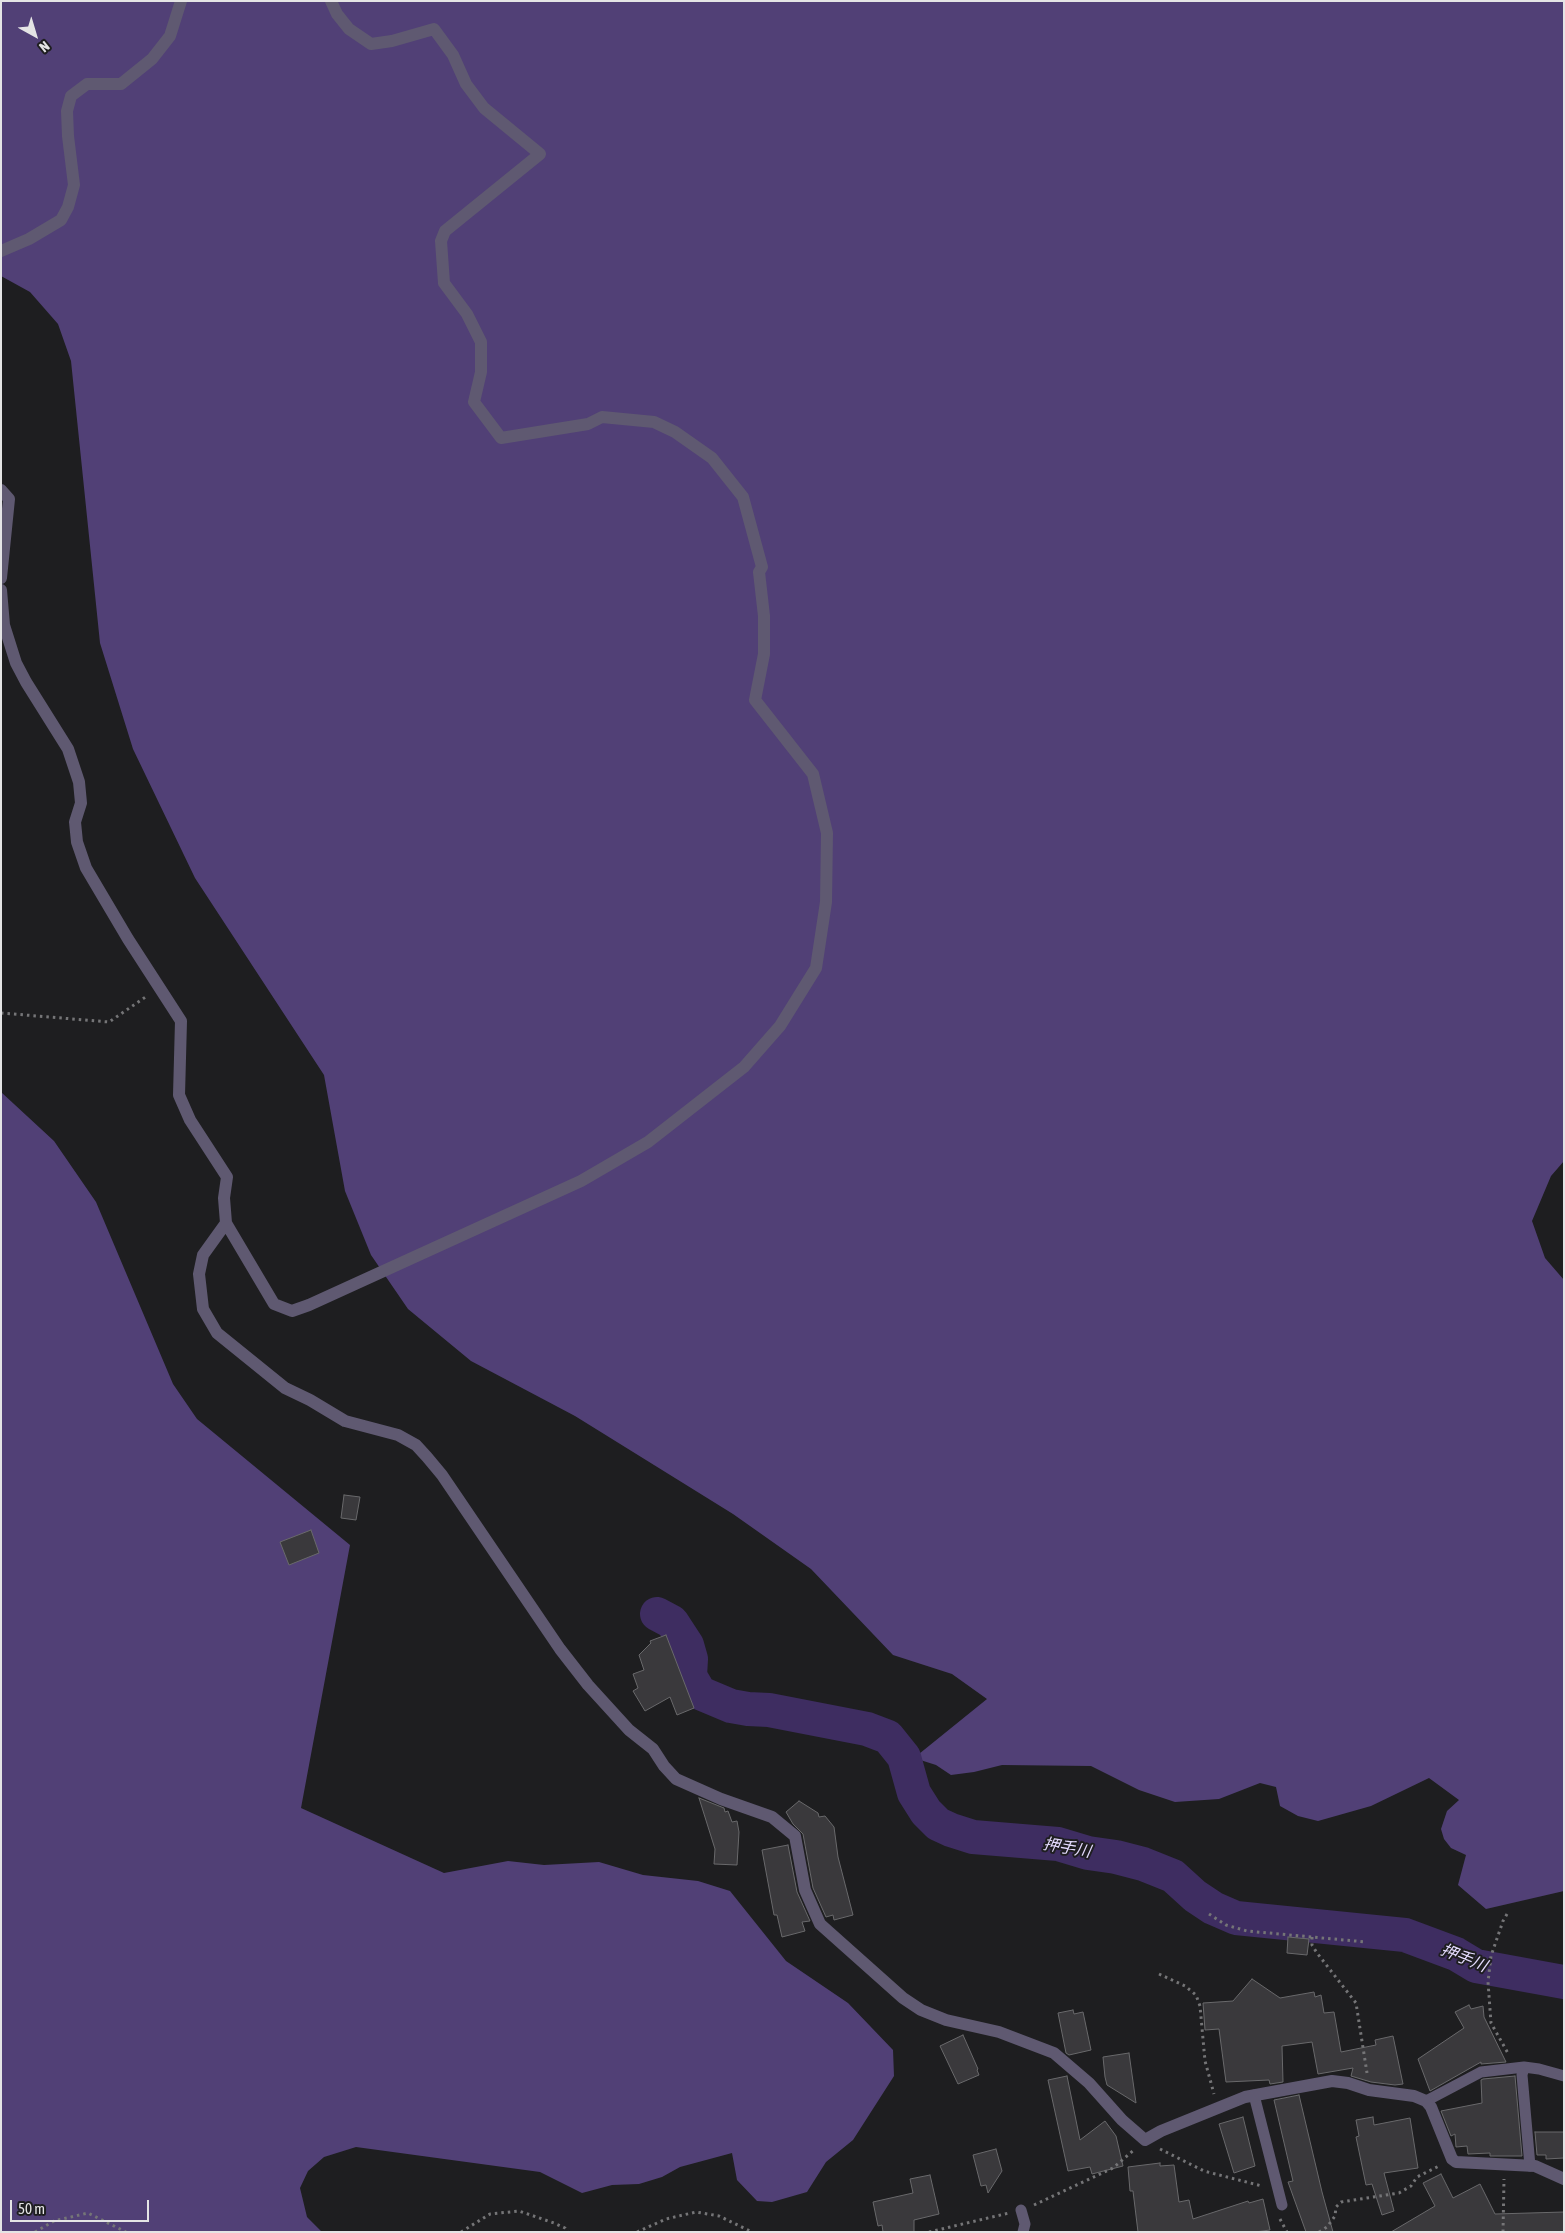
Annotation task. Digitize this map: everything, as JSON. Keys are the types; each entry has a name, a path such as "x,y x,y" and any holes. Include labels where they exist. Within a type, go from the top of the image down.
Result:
{"street":[{"path":"1,251 29,239 61,220 68,207 74,184 67,111 71,96 87,84 120,84 152,59 170,36 181,1"},
{"path":"1,590 4,625 16,663 68,749 79,782 80,803 75,822 77,842 86,868 128,939 181,1021 179,1095 190,1120 227,1177 224,1198 226,1223 274,1304 292,1311 309,1305 581,1181 648,1142 744,1067 780,1026 816,968 826,902 827,833 812,774 755,700 764,654 764,616 759,572 762,567 744,497 712,458 675,432 654,422 602,417 588,424 501,438 474,402 480,372 481,342 467,314 444,283 441,241 445,231 540,154 484,108 466,84 453,55 434,29 392,41 371,44 349,29 337,14 331,1"},
{"path":"1,490 9,499 1,578"},
{"path":"226,1223 203,1255 199,1274 203,1309 218,1332 285,1388 310,1400 345,1421 398,1435 416,1445 442,1475 560,1649 628,1730 653,1749 664,1766 676,1779 721,1799 772,1817 795,1836 805,1890 820,1924 888,1987 921,2010 961,2024 999,2032 1054,2053 1089,2083 1122,2120 1145,2140 1220,2106 1254,2095 1332,2081 1348,2083 1369,2090 1414,2096 1426,2101 1431,2107 1452,2160 1456,2162 1530,2166 1564,2179"}],"lane":[{"path":"1426,2101 1481,2072 1520,2068 1539,2069 1564,2076"},
{"path":"1520,2068 1530,2166"},
{"path":"1254,2095 1282,2205"},
{"path":"1021,2210 1025,2224 1023,2232"}],"path":[{"path":"1,1013 109,1022 160,987"},
{"path":"1209,1914 1217,1921 1237,1929 1366,1942"},
{"path":"1508,1914 1503,1921 1491,1956 1488,1982 1491,2023 1520,2068"},
{"path":"1312,1937 1312,1945 1317,1953 1356,2003 1369,2090"},
{"path":"1159,1974 1184,1986 1196,1995 1200,2006 1205,2061 1213,2092 1220,2106"},
{"path":"929,2232 1021,2210 1069,2191 1113,2168 1145,2140 1204,2171 1267,2189"},
{"path":"1319,2232 1327,2227 1335,2216 1336,2207 1341,2202 1399,2193 1411,2186 1416,2177 1452,2160"},
{"path":"1503,2232 1505,2164"},
{"path":"461,2232 490,2214 519,2211 554,2223 565,2228 568,2232"},
{"path":"637,2232 666,2219 696,2212 719,2216 752,2232"},
{"path":"35,2232 54,2222 88,2213 126,2232"},
{"path":"1279,2217 1287,2232"}],"shaded area":[{"path":"1,1 1564,1 1564,1161 1551,1176 1532,1221 1545,1258 1564,1280 1564,1891 1486,1909 1458,1885 1466,1855 1451,1848 1444,1839 1441,1829 1447,1811 1459,1800 1429,1778 1371,1806 1318,1821 1298,1816 1280,1806 1276,1787 1260,1783 1219,1799 1175,1802 1139,1790 1091,1766 1002,1765 951,1775 936,1765 914,1758 987,1699 952,1674 893,1655 811,1569 733,1514 575,1416 471,1361 408,1309 371,1255 345,1191 324,1075 195,878 133,749 100,643 71,361 58,324 30,292 1,276"},
{"path":"1,1092 54,1141 96,1202 173,1384 197,1419 350,1545 301,1808 444,1873 508,1861 544,1865 599,1862 643,1875 698,1881 730,1891 786,1961 848,2003 893,2050 894,2076 853,2140 826,2162 807,2192 772,2202 757,2201 737,2180 732,2153 680,2167 662,2177 639,2184 612,2185 582,2193 540,2172 356,2147 324,2157 308,2171 300,2188 307,2217 322,2232 1,2232"}],"building":[{"path":"344,1495 360,1497 356,1520 341,1518"},
{"path":"311,1530 319,1553 289,1565 280,1542"},
{"path":"666,1635 694,1708 677,1715 670,1697 645,1711 633,1691 638,1688 633,1674 644,1670 639,1655 651,1643 650,1641"},
{"path":"699,1798 724,1808 725,1812 728,1811 732,1822 737,1821 739,1832 737,1865 714,1864 715,1849"},
{"path":"799,1801 818,1813 819,1817 825,1816 834,1827 838,1857 853,1915 834,1920 833,1915 826,1917 813,1888 803,1834 793,1824 786,1812"},
{"path":"788,1845 797,1892 810,1921 802,1922 805,1931 782,1937 777,1915 774,1915 762,1850"},
{"path":"1288,1937 1309,1939 1307,1955 1287,1953"},
{"path":"1252,1979 1280,1998 1314,1992 1315,1997 1321,1995 1324,2013 1334,2012 1341,2052 1376,2045 1375,2040 1393,2036 1403,2084 1371,2082 1351,2076 1353,2068 1318,2074 1312,2042 1282,2046 1283,2082 1270,2084 1269,2080 1226,2082 1219,2029 1205,2030 1203,2003 1233,2001"},
{"path":"1469,2005 1471,2009 1483,2006 1484,2017 1506,2062 1481,2064 1481,2062 1430,2091 1418,2059 1464,2028 1455,2012"},
{"path":"1073,2010 1074,2014 1083,2012 1091,2050 1069,2055 1066,2053 1058,2013"},
{"path":"963,2035 979,2075 958,2084 940,2046"},
{"path":"1129,2053 1136,2103 1107,2085 1105,2077 1103,2057"},
{"path":"1067,2076 1080,2140 1105,2121 1116,2136 1123,2166 1092,2174 1090,2167 1068,2171 1048,2080"},
{"path":"1515,2076 1522,2156 1490,2156 1490,2153 1468,2154 1467,2146 1456,2147 1455,2134 1451,2136 1441,2111 1482,2103 1481,2080 1483,2079"},
{"path":"1299,2095 1333,2232 1306,2232 1288,2182 1293,2181 1274,2100"},
{"path":"1243,2117 1255,2166 1234,2173 1219,2124"},
{"path":"1373,2117 1374,2125 1410,2118 1418,2168 1384,2173 1394,2211 1382,2215 1372,2184 1366,2185 1356,2137 1359,2136 1356,2120"},
{"path":"1535,2132 1564,2132 1564,2158 1546,2159 1546,2155 1537,2155"},
{"path":"996,2149 1002,2171 988,2193 986,2185 981,2186 973,2155"},
{"path":"1160,2163 1160,2166 1174,2165 1179,2202 1189,2200 1193,2219 1248,2201 1249,2203 1263,2199 1270,2230 1255,2232 1138,2232 1133,2191 1130,2191 1128,2167"},
{"path":"1441,2174 1453,2198 1480,2184 1495,2214 1564,2212 1564,2232 1391,2232 1435,2206 1423,2183"},
{"path":"930,2175 939,2214 914,2220 914,2232 883,2232 882,2225 878,2226 873,2202 913,2193 910,2179"}],"waterway":[{"name":"押手川","path":"657,1614 672,1622 687,1645 691,1659 690,1676 700,1693 731,1706 769,1710 867,1729 888,1737 904,1757 914,1793 926,1812 938,1824 951,1830 973,1837 1058,1844 1088,1853 1116,1857 1143,1864 1173,1876 1195,1896 1213,1908 1236,1918 1405,1935 1456,1954 1476,1966 1564,1982"}]}
